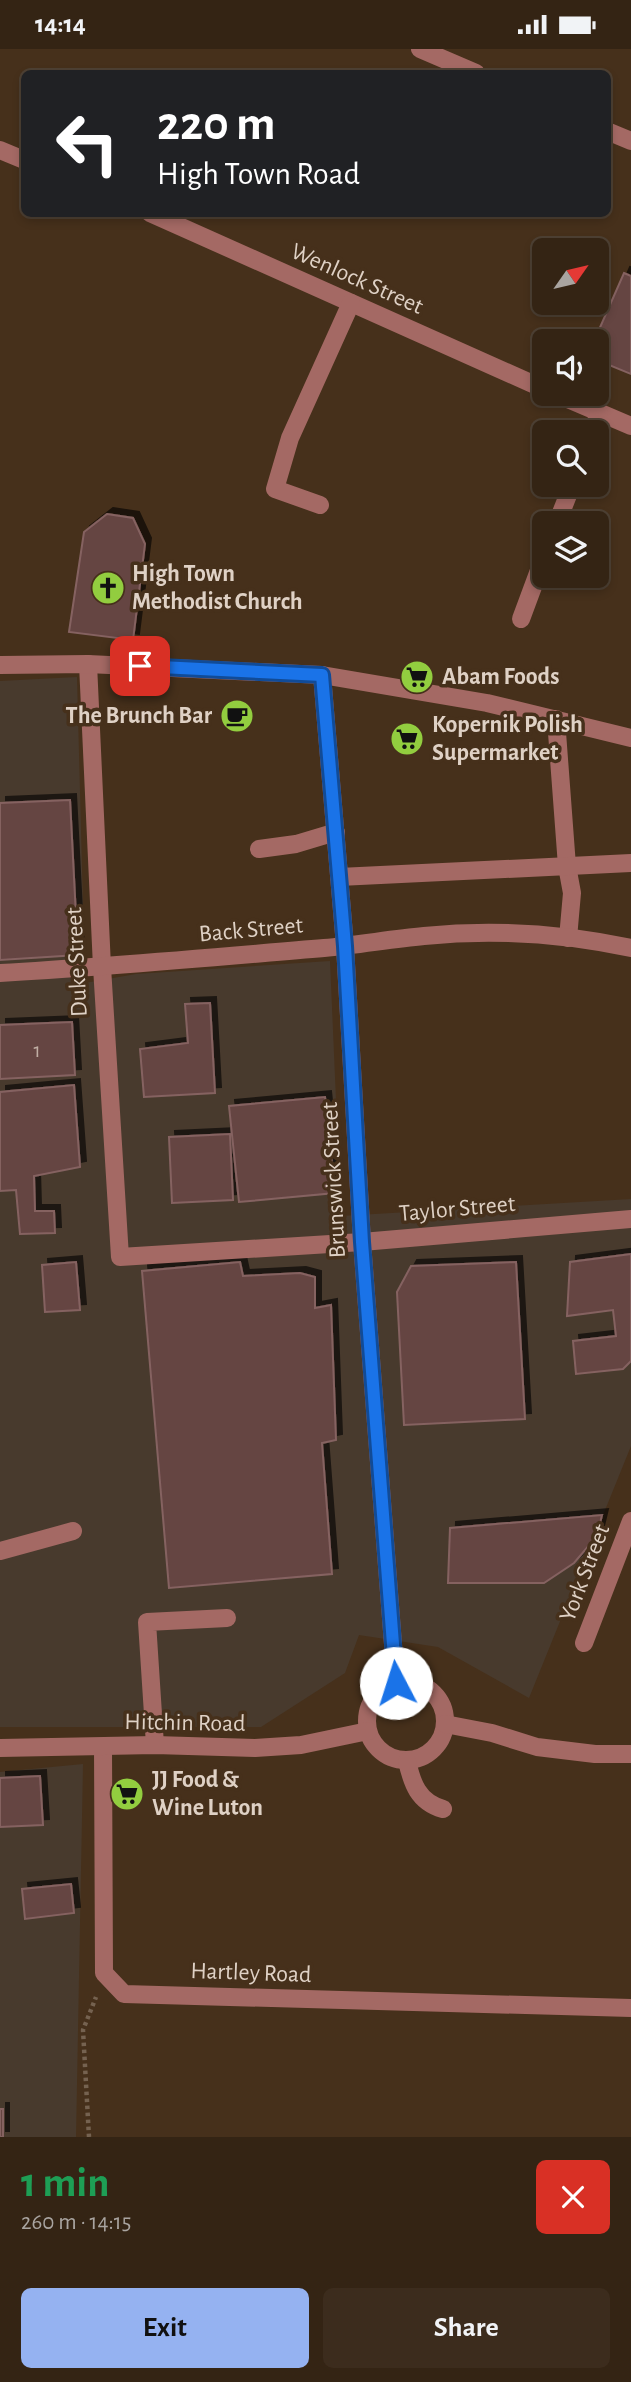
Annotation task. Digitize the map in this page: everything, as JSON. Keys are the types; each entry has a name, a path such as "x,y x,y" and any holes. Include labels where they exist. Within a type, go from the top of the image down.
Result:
{"street":[{"path":"420,49 469,70"},
{"path":"611,133 631,141"},
{"path":"0,150 21,159"},
{"name":"Wenlock Street","path":"159,217 532,384"},
{"path":"320,505 275,489 290,438 351,303"},
{"path":"583,406 631,426"},
{"path":"596,420 599,413"},
{"path":"521,619 532,588"},
{"path":"0,665 88,664 322,675 487,703 631,738"},
{"name":"Duke Street","path":"88,664 102,967 120,1257"},
{"name":"Brunswick Street","path":"322,675 345,946 362,1242 396,1683"},
{"path":"555,719 567,866 572,894 568,938"},
{"path":"259,849 296,844 336,832"},
{"path":"339,877 631,863"},
{"name":"Back Street","path":"0,973 345,946 426,936 503,934 589,939 631,948"},
{"name":"Taylor Street","path":"120,1257 362,1242 631,1219"},
{"name":"York Street","path":"584,1643 631,1521"},
{"path":"0,1551 73,1531"},
{"path":"155,1745 148,1622 227,1618"},
{"path":"396,1683 417,1683 433,1692 442,1703 444,1734 438,1745 418,1760 395,1759 383,1753 374,1745 368,1731 368,1711 377,1694 396,1683"},
{"path":"445,1724 492,1733 537,1747 631,1754"},
{"name":"Hitchin Road","path":"0,1748 155,1745 266,1748 301,1745 368,1731"},
{"path":"103,1747 104,1973"},
{"path":"407,1761 413,1787 435,1807 443,1809"},
{"name":"Hartley Road","path":"104,1973 124,1994 631,2008"}],"path":[{"path":"89,2137 83,2030 104,1973"}],"shaded area":[{"path":"77,677 85,983 136,974 330,961 341,1216 631,1199 631,1446 529,1698 438,1647 359,1635 345,1673 261,1727 0,1727 0,681"},
{"path":"83,1764 76,2137 0,2137 0,1772"}],"building":[{"path":"624,273 631,276 631,374 609,365 609,329 599,329 605,315 609,315 609,307"},
{"name":"High Town Methodist Church","path":"107,514 133,518 145,544 133,640 69,632 84,532"},
{"path":"70,800 78,955 0,960 0,803"},
{"path":"210,1003 215,1093 144,1097 140,1049 188,1043 185,1004"},
{"path":"72,1022 75,1075 0,1079 0,1025"},
{"path":"74,1085 80,1167 34,1176 35,1211 54,1211 55,1233 20,1234 16,1190 0,1191 0,1092"},
{"path":"325,1097 335,1193 239,1202 229,1106"},
{"path":"230,1134 233,1200 172,1203 169,1137"},
{"path":"631,1254 631,1361 623,1369 576,1374 573,1341 616,1336 613,1310 567,1316 570,1262"},
{"path":"76,1262 80,1310 45,1312 42,1265"},
{"path":"240,1262 243,1276 300,1273 315,1277 315,1308 331,1305 336,1440 322,1443 332,1574 169,1588 142,1271"},
{"path":"516,1262 525,1419 404,1425 397,1292 411,1266"},
{"path":"602,1515 597,1536 574,1563 544,1583 448,1583 450,1528"},
{"path":"40,1776 43,1825 0,1827 0,1778"},
{"path":"71,1884 74,1913 25,1919 22,1889"},
{"path":"0,2109 3,2109 3,2137 0,2137"}],"place":[{"name":"High Town Methodist Church","path":"108,588"},
{"name":"Abam Foods","path":"417,677"},
{"name":"The Brunch Bar","path":"237,716"},
{"name":"Kopernik Polish Supermarket","path":"407,739"},
{"name":"JJ Food & Wine Luton","path":"127,1794"}],"route":[{"path":"140,666 322,675 345,946 362,1242 396,1683"}]}
